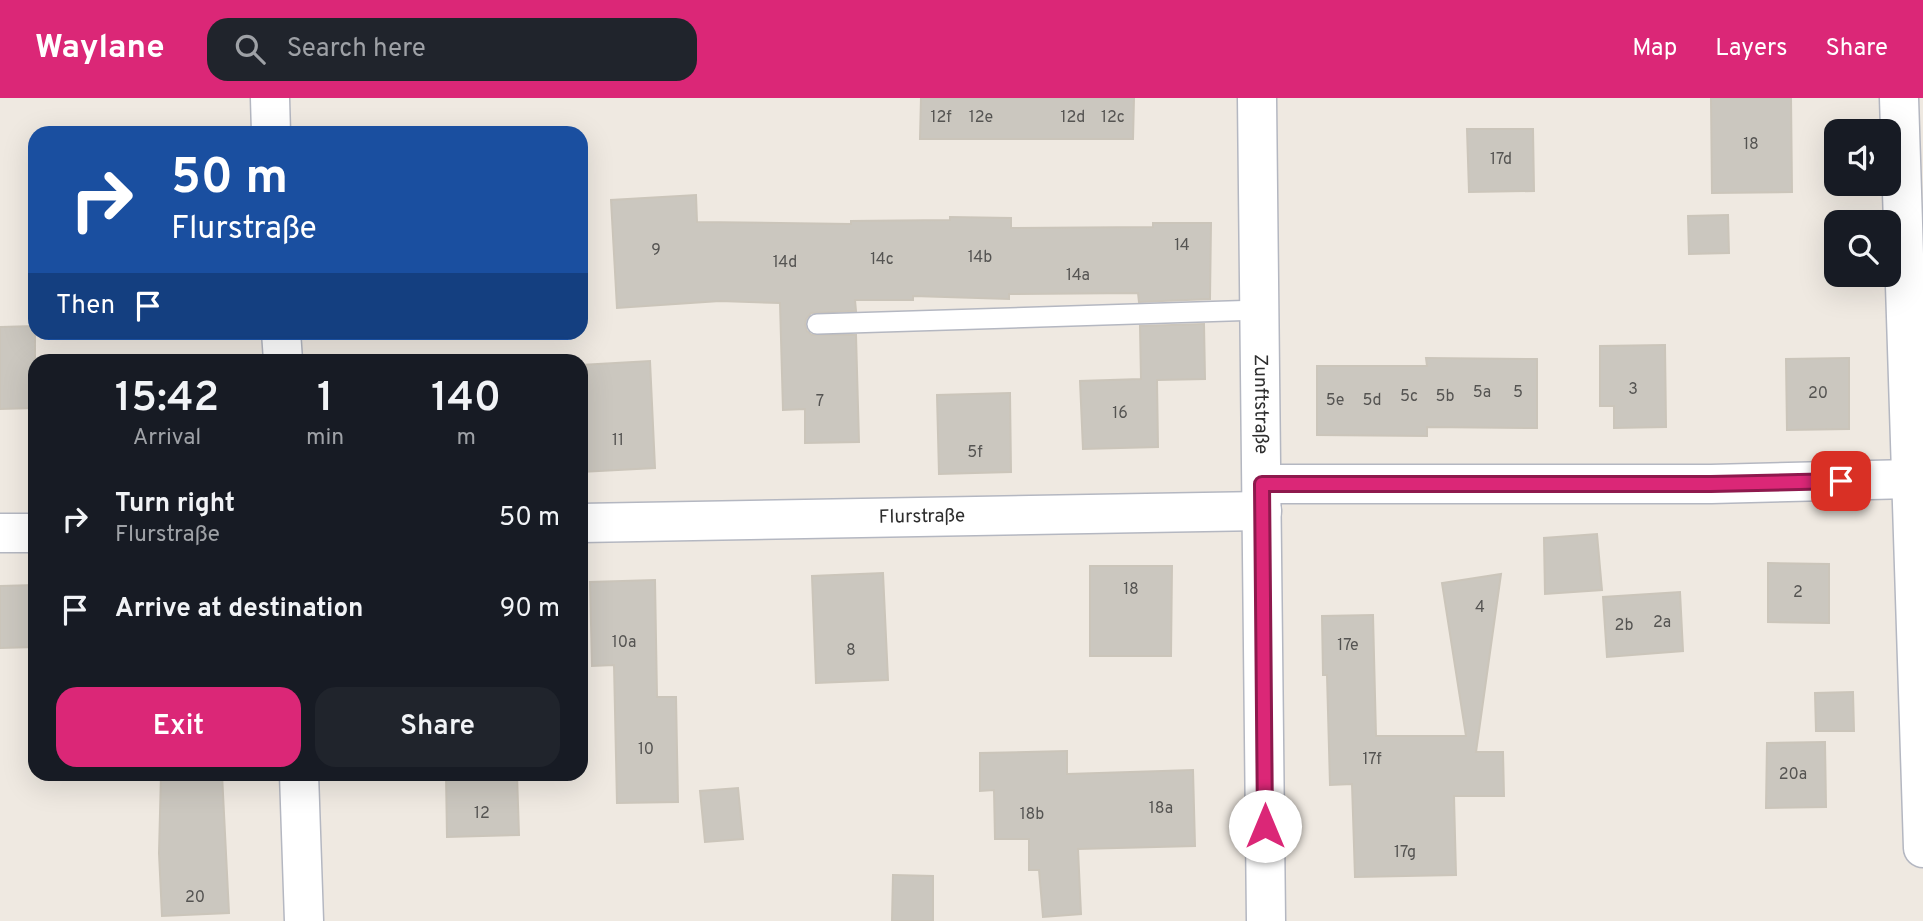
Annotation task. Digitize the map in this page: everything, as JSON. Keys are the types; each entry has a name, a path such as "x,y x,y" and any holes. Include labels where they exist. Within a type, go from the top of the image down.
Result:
{"street":[{"path":"270,98 271,126"},
{"name":"Zunftstraße","path":"1257,98 1266,921"},
{"path":"1899,98 1923,848"},
{"name":"Flurstraße","path":"588,523 1262,498 1911,479"},
{"path":"0,533 28,533"},
{"path":"299,781 304,921"}],"lane":[{"path":"817,324 1260,310"}],"building":[{"path":"921,98 1134,98 1133,139 920,139"},
{"path":"1711,98 1791,98 1792,192 1712,193"},
{"path":"1467,129 1533,129 1534,191 1469,192"},
{"path":"696,195 697,222 851,224 851,221 950,220 950,217 1011,218 1011,228 1153,227 1153,223 1211,223 1210,299 1139,302 1138,293 1009,294 1009,299 913,296 913,300 855,300 856,311 811,313 805,325 812,335 856,335 859,442 805,443 805,409 783,410 780,303 720,301 617,308 611,200"},
{"path":"1728,215 1729,253 1689,254 1688,216"},
{"path":"1204,324 1205,379 1157,380 1158,447 1083,449 1080,381 1141,379 1140,326"},
{"path":"28,326 28,340 35,340 35,354 28,354 28,408 0,409 0,327"},
{"path":"1665,345 1666,427 1614,428 1614,406 1600,406 1600,346"},
{"path":"1426,358 1537,359 1537,428 1427,427 1427,436 1317,435 1317,366 1427,366"},
{"path":"1849,358 1849,429 1787,430 1786,359"},
{"path":"650,361 655,468 588,472 588,365"},
{"path":"1010,393 1011,472 939,474 937,395"},
{"path":"1597,534 1602,590 1545,594 1544,538"},
{"path":"1768,563 1829,564 1829,623 1768,622"},
{"path":"1090,566 1172,566 1171,656 1090,656"},
{"path":"883,573 888,680 816,683 812,576"},
{"path":"1501,574 1476,752 1503,752 1504,796 1454,796 1456,875 1355,877 1352,784 1330,785 1327,675 1323,675 1322,616 1373,615 1376,736 1466,736 1442,583"},
{"path":"655,580 657,697 676,697 678,802 617,803 614,665 592,666 590,582"},
{"path":"28,585 28,647 0,648 0,586"},
{"path":"1680,592 1683,651 1607,657 1603,597"},
{"path":"1853,692 1854,731 1816,731 1815,693"},
{"path":"1825,742 1826,807 1766,808 1767,743"},
{"path":"1067,751 1067,774 1193,770 1195,846 1078,849 1081,914 1043,917 1039,870 1029,870 1029,839 995,839 994,790 980,791 980,753"},
{"path":"161,781 222,781 229,913 162,916 159,853"},
{"path":"446,781 517,781 519,835 447,837"},
{"path":"738,788 743,839 705,842 700,791"},
{"path":"893,875 933,876 933,921 892,921"}],"route":[{"path":"1265,826 1262,484 1711,484 1841,481"}]}
